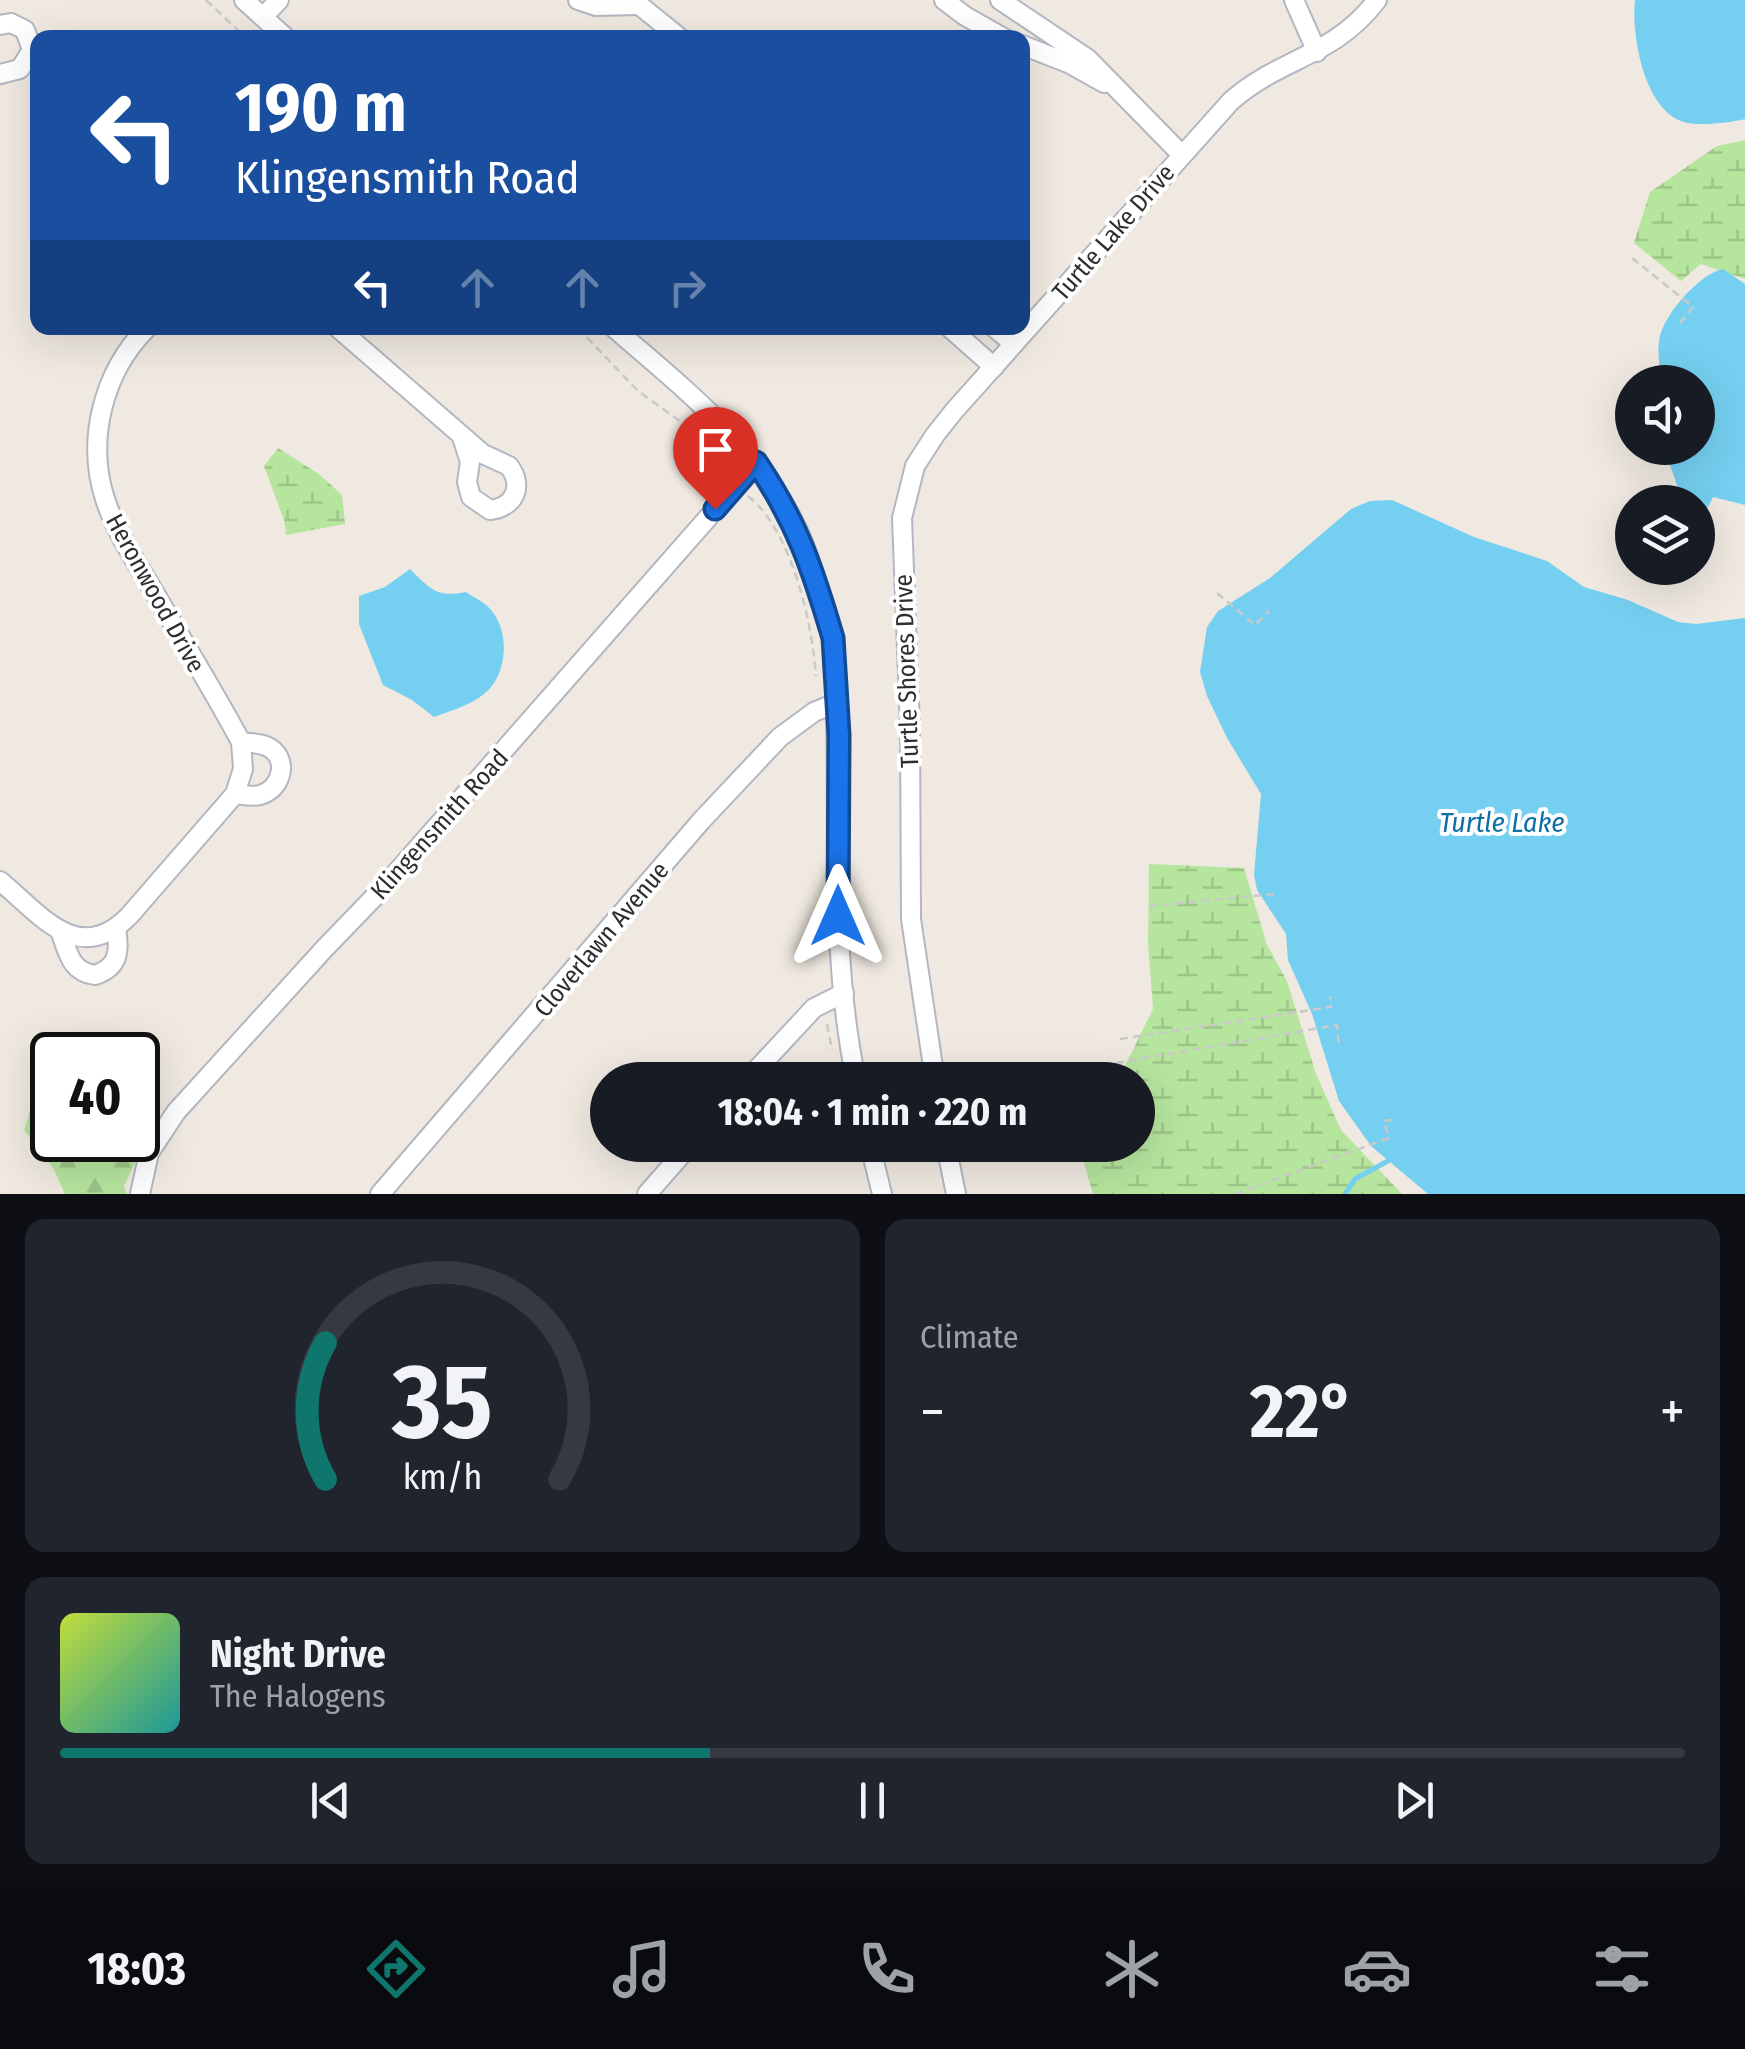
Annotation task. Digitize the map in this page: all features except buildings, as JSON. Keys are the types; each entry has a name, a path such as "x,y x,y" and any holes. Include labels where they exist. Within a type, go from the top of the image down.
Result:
{"street":[{"path":"244,0 277,30"},
{"path":"263,17 280,0"},
{"path":"578,0 596,6 635,3 670,30"},
{"path":"944,0 991,30"},
{"name":"Turtle Lake Drive","path":"1000,0 1088,59 1180,154"},
{"path":"1294,0 1317,52"},
{"name":"Turtle Lake Drive","path":"1045,309 1180,154 1240,93 1351,30 1377,0"},
{"path":"0,25 11,23 24,30 30,45"},
{"name":"Turtle Lake Drive","path":"1030,48 1114,88"},
{"path":"0,74 20,69 30,53"},
{"name":"Turtle Shores Drive","path":"1030,326 1045,309"},
{"name":"Heronwood Drive","path":"141,335 126,353 104,402 96,447 99,476 117,528 241,742"},
{"path":"346,335 462,437"},
{"path":"622,335 708,410 756,462 800,535 833,638 838,702 838,916 854,1062"},
{"path":"958,335 994,367"},
{"path":"1003,335 1014,344"},
{"name":"Turtle Shores Drive","path":"932,1062 917,968 910,890 910,727 902,518 910,482 924,450 1022,335"},
{"name":"Klingensmith Road","path":"140,1194 145,1166 158,1138 197,1087 382,889 756,462"},
{"name":"Cloverlawn Avenue","path":"380,1194 701,821 780,737 814,712 838,702"},
{"path":"0,881 62,933 82,939 98,937 116,929 235,794 242,769 241,742 264,745 275,752 282,772 278,782 262,794 235,794"},
{"path":"62,933 72,963 80,972 95,976 110,968 117,958 116,929"},
{"path":"764,1062 814,1008 844,993"},
{"path":"648,1194 675,1162"},
{"path":"874,1162 882,1194"},
{"path":"949,1162 956,1194"}],"path":[{"path":"206,0 238,30"},
{"path":"1632,258 1693,307 1680,324"},
{"path":"585,335 638,391 695,432 729,480"},
{"path":"745,493 762,507 792,569 812,633 816,675"},
{"path":"1217,593 1255,625 1268,610"},
{"path":"1150,906 1274,894"},
{"path":"1120,1038 1331,1007 1330,996"},
{"path":"826,1020 835,1062"},
{"path":"1122,1062 1336,1025 1339,1046"},
{"path":"1235,1194 1389,1138 1384,1121 1397,1119"}],"green space":[{"path":"1745,140 1745,279 1701,264 1681,281 1634,243 1650,192 1717,146"},
{"path":"278,448 319,474 342,495 345,524 286,535 264,466"},
{"path":"1149,864 1244,868 1267,945 1287,981 1316,1074 1341,1130 1402,1194 1093,1194 1084,1162 1155,1162 1155,1062 1127,1062 1153,1009 1148,944"},
{"path":"30,1111 30,1138 24,1130"},
{"path":"48,1162 135,1162 124,1186 127,1194 65,1194"}],"water":[{"path":"1635,0 1745,0 1745,119 1695,124 1668,113 1649,86 1643,68 1635,32"},
{"path":"1723,269 1745,284 1745,505 1715,498 1715,485 1677,485 1670,465 1715,465 1715,365 1659,365 1659,346 1667,320 1683,298"},
{"name":"Turtle Lake","path":"1392,500 1474,537 1547,561 1584,587 1628,600 1678,622 1696,624 1745,618 1745,1194 1428,1194 1371,1146 1339,1101 1312,1014 1288,960 1286,934 1257,890 1254,875 1261,794 1227,738 1200,672 1207,627 1218,611 1270,578 1351,509 1370,501"},
{"path":"410,569 435,590 448,594 466,592 484,603 497,619 503,638 501,669 486,693 434,717 383,685 359,624 359,596 385,587"}],"waterway":[{"path":"1345,1194 1355,1179 1388,1161"}],"route":[{"path":"715,509 756,462 800,535 829,623 839,735 838,916"}]}
